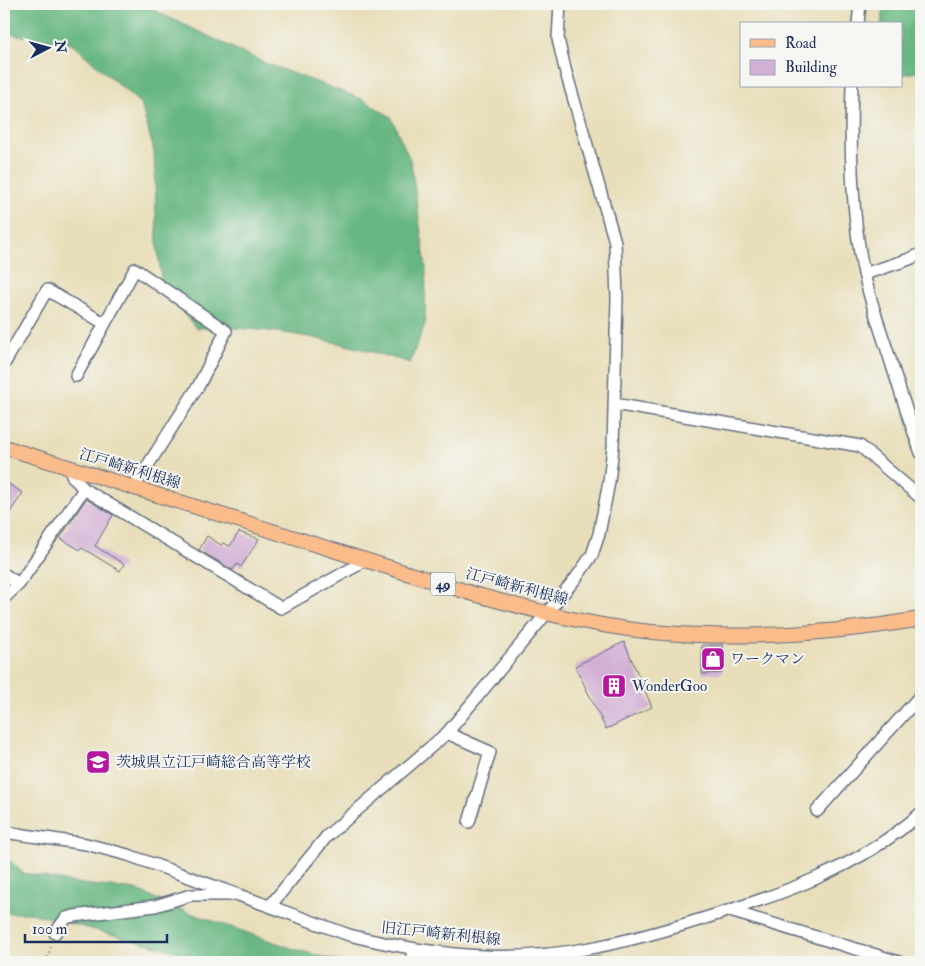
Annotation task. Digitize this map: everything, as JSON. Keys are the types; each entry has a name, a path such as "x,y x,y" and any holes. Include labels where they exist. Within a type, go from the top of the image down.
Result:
{"main road":[{"name":"江戸崎新利根線","path":"5,446 474,594 547,614 652,632 730,635 775,635 921,619"}],"street":[{"path":"270,906 327,836 447,733 576,578 592,555 599,534 611,464 617,298 615,242 558,39 560,4"},
{"path":"858,22 860,4"},
{"path":"852,88 850,140 854,203 864,274 878,325 921,453"},
{"path":"864,274 921,254"},
{"path":"76,376 135,269 226,331 199,385 134,487"},
{"path":"4,364 48,290 104,324"},
{"path":"614,404 860,446 921,498"},
{"path":"69,467 73,478 84,489 281,608 356,566 363,559"},
{"path":"4,598 19,584 84,489"},
{"path":"4,574 19,584"},
{"path":"817,811 921,695"},
{"path":"447,733 490,752 469,822"},
{"name":"旧江戸崎新利根線","path":"4,832 86,844 128,856 350,935 387,945 485,956 551,954 598,947 634,940 730,911 792,890 822,876 878,845 921,813"},
{"path":"55,933 66,918 74,916 155,906 190,895 240,895"},
{"path":"730,911 899,962"},
{"path":"387,945 437,962"}],"path":[{"path":"46,962 55,933"}],"green space":[{"path":"4,4 141,4 265,63 362,99 391,117 411,162 426,268 425,324 410,363 331,341 304,336 250,329 196,328 162,287 157,241 154,151 141,104 71,43 4,33"},
{"path":"885,4 921,4 921,71 902,75 902,22 881,22"},
{"path":"4,855 23,873 74,883 136,890 179,909 291,948 342,962 198,962 175,951 31,913 9,913 4,910"},
{"path":"603,952 601,962 439,962 447,953 540,957"}],"building":[{"path":"4,481 23,493 4,521"},
{"path":"86,499 113,515 95,546 124,564 120,571 82,548 80,550 60,538"},
{"path":"239,532 259,539 241,567 237,564 233,570 199,550 207,536 221,545 223,543 230,546"},
{"name":"WonderGoo","path":"624,642 652,707 606,729 575,666"},
{"name":"ワークマン","path":"702,645 723,645 722,673 702,674"}],"place":[{"name":"ワークマン","path":"713,659"},
{"name":"WonderGoo","path":"614,686"},
{"name":"茨城県立江戸崎総合高等学校","path":"98,762"}]}
